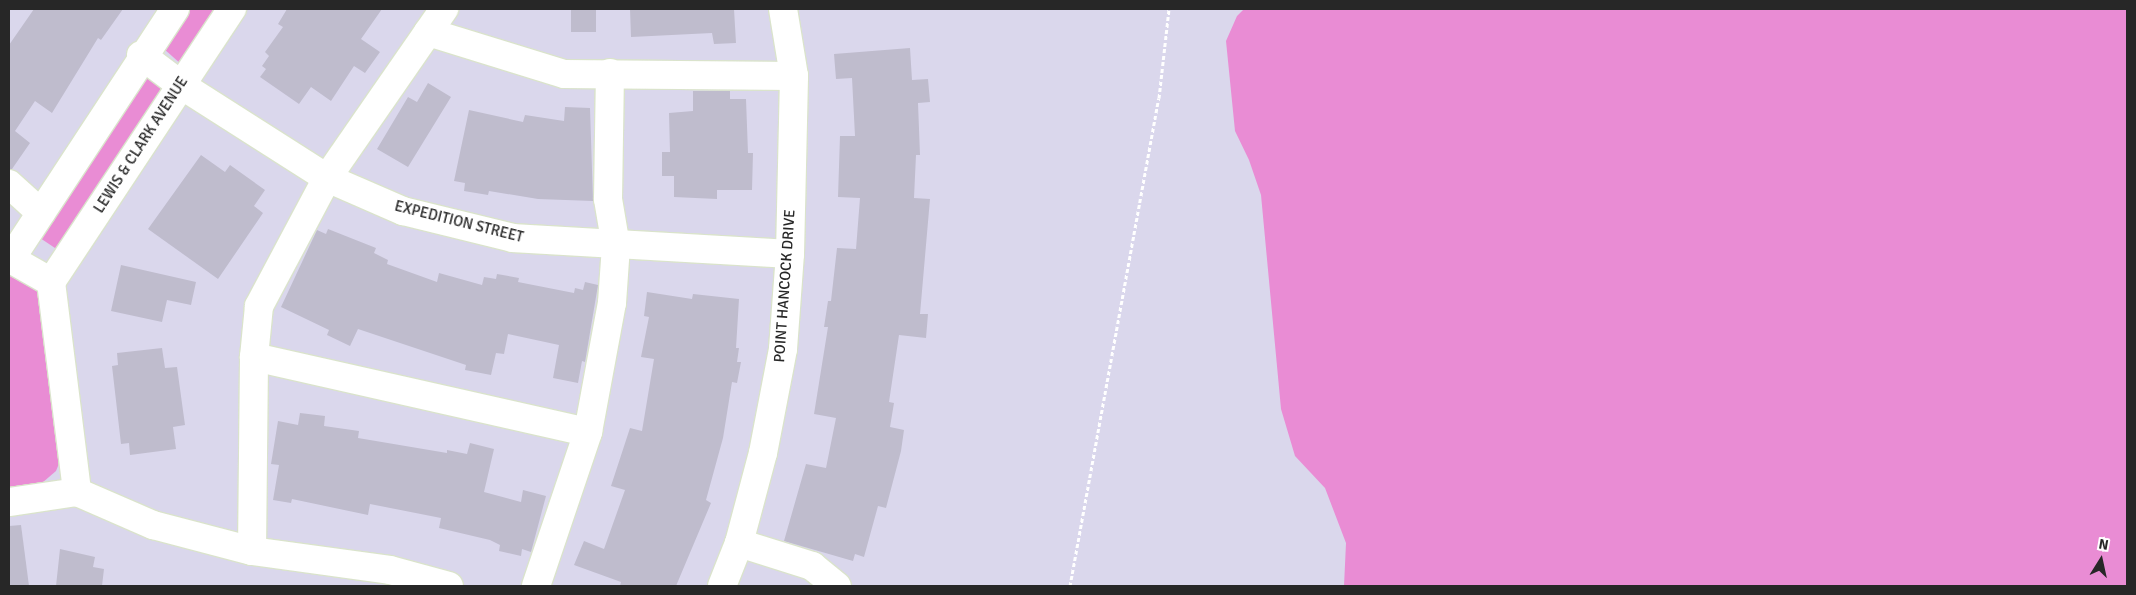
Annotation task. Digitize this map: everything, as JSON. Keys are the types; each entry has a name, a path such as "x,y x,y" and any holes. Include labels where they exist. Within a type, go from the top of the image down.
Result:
{"street":[{"path":"77,492 50,282 10,257 41,213 142,55 175,9"},
{"name":"LEWIS & CLARK AVENUE","path":"50,282 232,9"},
{"path":"252,551 254,357 260,306 326,178 444,9"},
{"name":"POINT HANCOCK DRIVE","path":"722,586 738,543 763,453 783,349 790,254 794,76 783,9"},
{"path":"428,32 564,74 794,76"},
{"name":"EXPEDITION STREET","path":"142,55 181,85 326,178 403,211 513,238 616,246 790,254"},
{"path":"536,586 588,432 612,302 616,246 608,199 610,73"},
{"path":"9,184 41,213"},
{"path":"254,357 588,432"},
{"path":"9,502 77,492 153,525 252,551 390,570 449,586"},
{"path":"738,543 812,566 837,586"}],"path":[{"path":"1070,586 1159,98 1170,9"}],"shaded area":[{"path":"190,9 228,9 181,64 164,49"},
{"path":"1244,9 2127,9 2127,586 1344,586 1346,543 1325,488 1295,456 1281,409 1261,195 1249,160 1235,131 1226,41 1237,16"},
{"path":"146,76 167,84 60,248 55,248 40,238"},
{"path":"9,271 37,287 41,297 60,461 56,471 42,483 9,489"}],"building":[{"path":"34,9 123,9 101,40 98,38 52,113 35,101 15,131 30,143 12,169 9,169 9,45"},
{"path":"287,9 382,9 361,39 380,52 365,73 354,66 331,101 311,87 299,104 260,77 266,69 262,66 269,56 265,52 283,27 278,24"},
{"path":"571,9 596,9 596,32 571,32"},
{"path":"630,9 734,9 736,43 714,44 712,33 631,37"},
{"path":"910,48 912,80 928,79 930,102 918,103 920,155 916,155 914,198 930,199 920,314 928,314 926,338 899,335 889,402 894,403 890,427 904,430 901,451 886,508 878,506 864,557 855,554 853,561 784,541 806,464 826,468 836,418 814,414 828,327 824,327 828,301 831,301 837,248 856,249 860,198 838,197 840,136 855,136 852,78 836,79 834,54"},
{"path":"428,83 451,97 408,167 377,149 408,97 417,102"},
{"path":"693,91 730,91 730,99 746,99 748,153 753,153 752,190 717,190 717,199 674,197 674,176 662,176 662,152 670,152 669,113 693,111"},
{"path":"565,107 590,108 593,201 538,199 489,191 488,195 464,191 465,183 454,181 469,110 523,122 525,115 564,121"},
{"path":"201,155 225,172 230,165 265,190 254,206 263,213 218,279 148,229"},
{"path":"328,229 376,248 374,253 388,260 387,264 437,282 439,273 482,285 484,277 496,279 497,274 519,278 518,282 574,293 575,288 583,290 585,282 598,285 585,362 582,361 578,383 553,378 559,345 508,334 504,354 496,353 491,375 465,370 466,365 358,329 350,346 327,335 329,330 281,307 317,230 326,234"},
{"path":"121,265 196,282 191,305 167,300 162,322 111,311"},
{"path":"647,292 692,299 693,294 739,299 736,348 739,348 737,362 741,362 737,383 732,382 723,438 706,500 711,503 676,586 620,586 621,582 574,565 584,541 604,549 625,490 611,486 630,428 642,431 654,359 641,357 649,317 644,316"},
{"path":"162,348 165,368 177,367 185,425 173,427 176,449 130,455 129,443 121,444 112,366 118,365 117,353"},
{"path":"300,413 325,416 324,426 359,431 358,438 447,453 447,450 467,454 470,443 494,449 484,492 521,502 523,490 546,496 531,552 522,549 521,556 499,551 500,545 490,540 439,528 441,518 370,504 368,515 292,499 291,503 273,500 279,465 271,464 278,421 298,425"},
{"path":"21,525 29,586 9,586 9,526"},
{"path":"60,549 95,557 93,567 104,569 102,586 56,586"}]}
